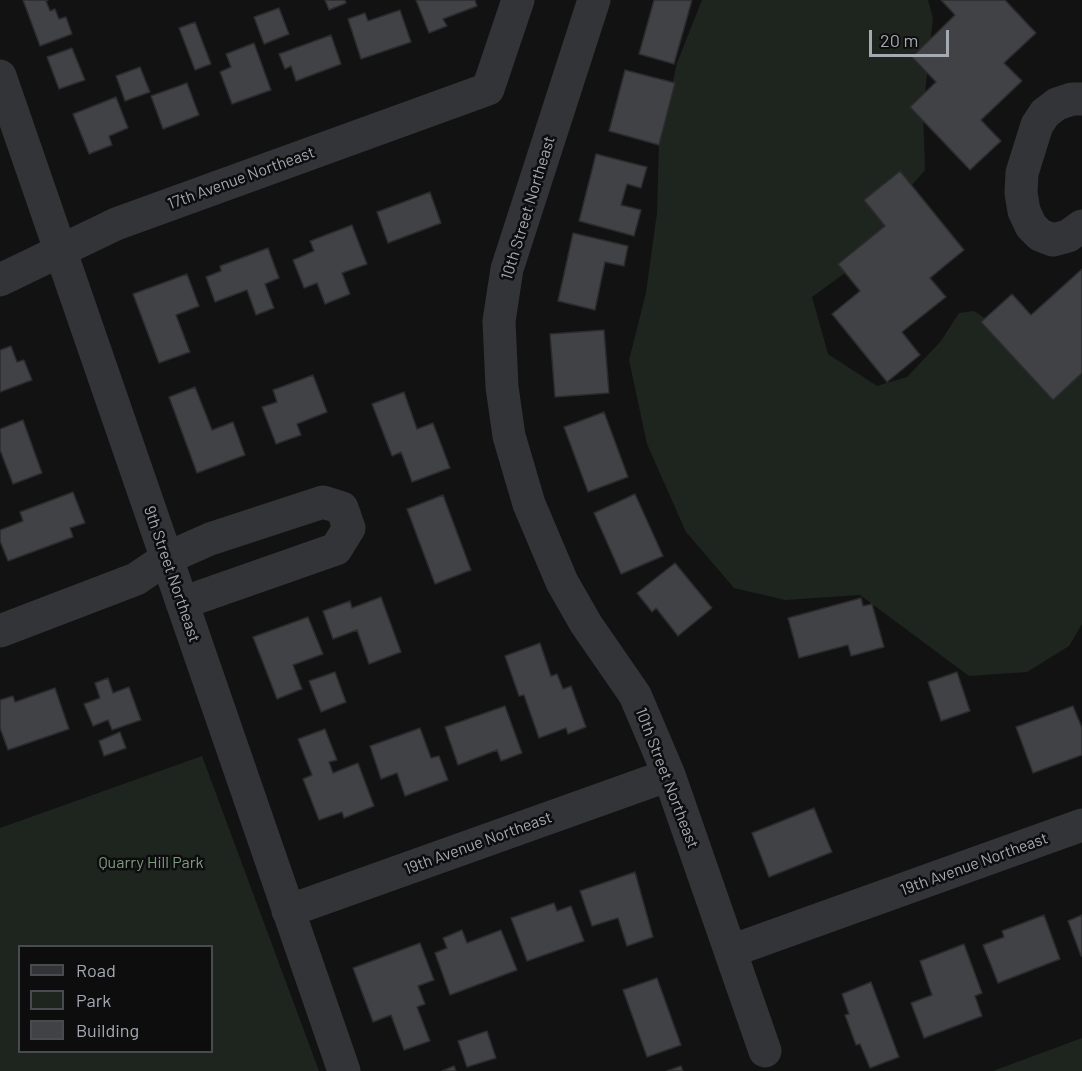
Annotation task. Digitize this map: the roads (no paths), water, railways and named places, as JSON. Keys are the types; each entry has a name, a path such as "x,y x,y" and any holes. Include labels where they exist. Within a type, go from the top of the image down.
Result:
{"street":[{"name":"17th Avenue Northeast","path":"0,280 116,224 488,89 518,0"},
{"name":"10th Street Northeast","path":"594,0 507,269 499,321 502,387 509,436 529,504 562,582 585,624 634,695 669,775 765,1051"},
{"name":"9th Street Northeast","path":"0,76 344,1071"},
{"path":"1082,99 1072,99 1057,104 1045,113 1037,125 1022,173 1021,193 1024,211 1031,226 1040,235 1053,240 1068,236 1082,226"},
{"path":"0,631 136,579 167,558 210,539 323,502 342,508 349,528 336,549 182,603"},
{"name":"19th Avenue Northeast","path":"288,911 669,775"},
{"name":"19th Avenue Northeast","path":"731,951 1082,825"}],"park label":[{"name":"Quarry Hill Park","path":"151,863"}]}
